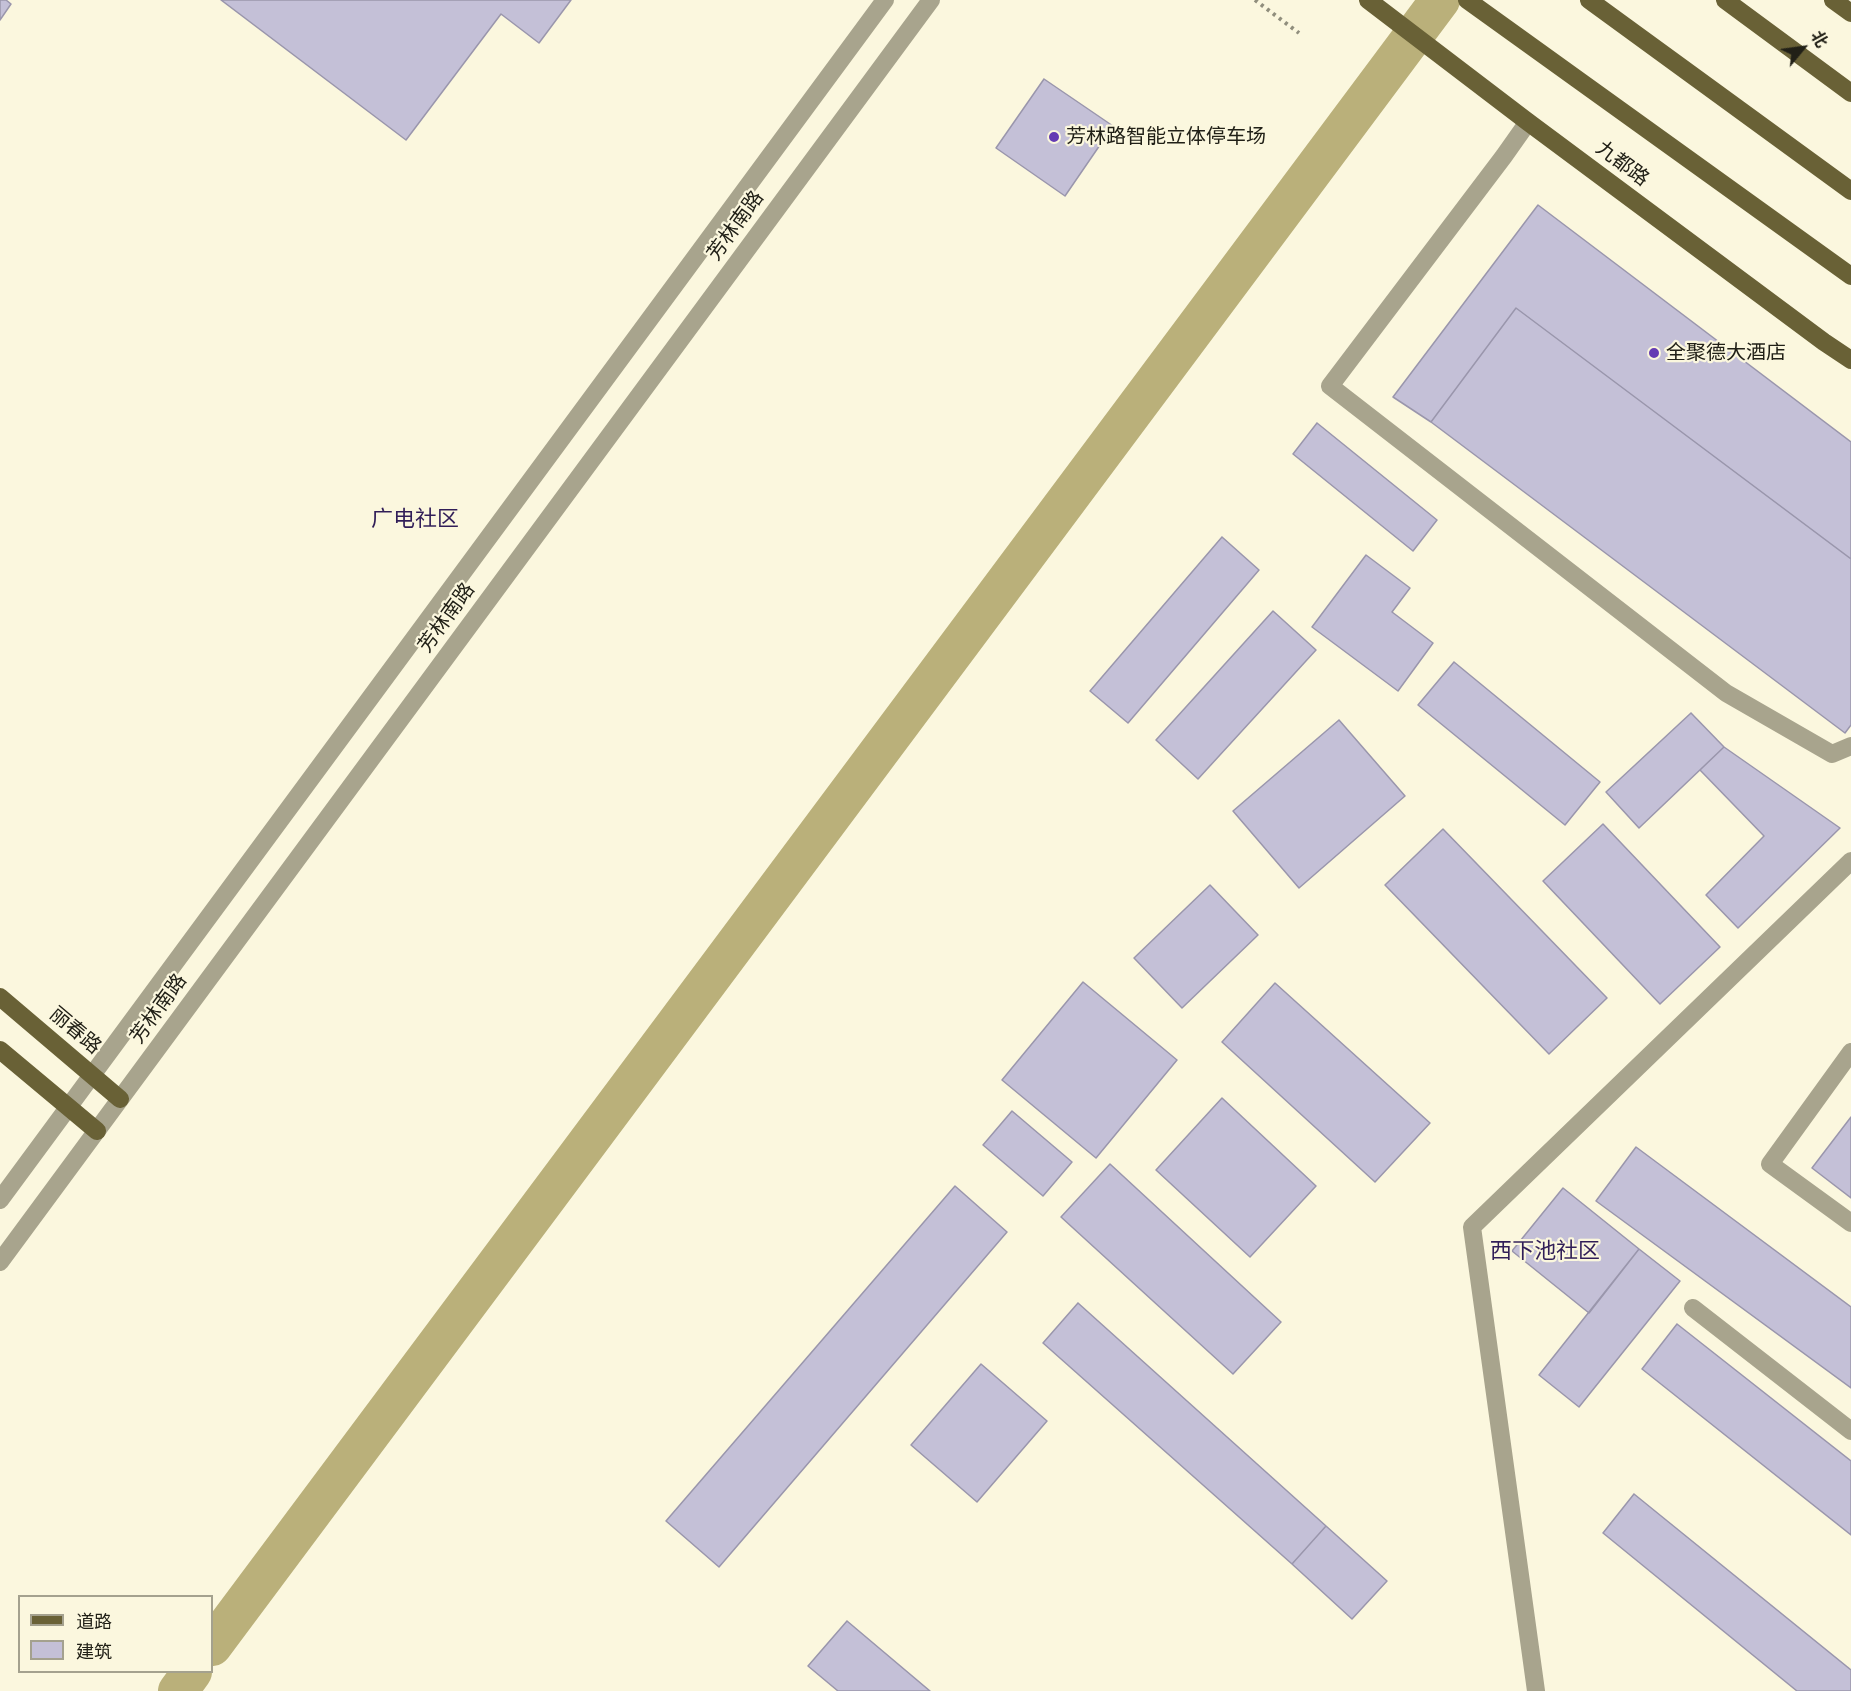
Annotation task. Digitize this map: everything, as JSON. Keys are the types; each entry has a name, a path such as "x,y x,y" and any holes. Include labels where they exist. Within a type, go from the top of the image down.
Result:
{"main road":[{"name":"九都路","path":"1368,0 1528,122 1814,335 1851,360"},
{"path":"1467,0 1851,276"},
{"path":"1589,0 1851,191"},
{"path":"1725,0 1851,93"},
{"path":"1833,0 1851,13"},
{"name":"丽春路","path":"0,997 120,1099"},
{"path":"0,1050 97,1131"}],"street":[{"name":"芳林南路","path":"0,1200 885,0"},
{"name":"芳林南路","path":"0,1262 931,0"},
{"path":"1528,122 1330,386 1726,693 1832,754 1851,747"},
{"path":"1536,1691 1472,1227 1851,861"},
{"path":"1851,1052 1770,1164 1851,1223"},
{"path":"1693,1308 1851,1431"}],"path":[{"path":"1256,0 1299,33"}],"building":[{"path":"0,0 6,0 11,4 0,20"},
{"path":"221,0 571,0 539,43 501,14 406,140"},
{"name":"芳林路智能立体停车场","path":"1044,79 1113,126 1065,196 996,148"},
{"name":"全聚德大酒店","path":"1538,205 1851,442 1851,559 1516,308 1431,422 1393,397"},
{"path":"1516,308 1851,559 1851,725 1845,733 1431,422"},
{"path":"1317,423 1437,520 1413,551 1293,454"},
{"path":"1222,537 1259,570 1128,723 1090,691"},
{"path":"1366,555 1410,588 1392,612 1433,643 1398,691 1312,627"},
{"path":"1273,611 1316,650 1198,779 1156,740"},
{"path":"1454,662 1600,782 1565,825 1418,705"},
{"path":"1691,713 1724,747 1639,828 1606,792"},
{"path":"1339,720 1405,796 1299,888 1233,811"},
{"path":"1724,747 1840,828 1738,928 1706,895 1764,836 1700,770"},
{"path":"1603,824 1720,947 1660,1004 1543,881"},
{"path":"1443,829 1607,998 1549,1054 1385,885"},
{"path":"1210,885 1258,935 1182,1008 1134,958"},
{"path":"1083,982 1177,1060 1096,1158 1002,1080"},
{"path":"1275,983 1430,1123 1375,1182 1222,1042"},
{"path":"1222,1098 1316,1186 1250,1257 1156,1170"},
{"path":"1012,1111 1072,1162 1043,1196 983,1145"},
{"path":"1851,1117 1851,1198 1812,1168"},
{"path":"1636,1147 1851,1307 1851,1388 1596,1201"},
{"path":"1110,1164 1281,1322 1233,1374 1061,1217"},
{"path":"955,1186 1007,1232 719,1567 666,1521"},
{"path":"1563,1188 1639,1249 1589,1313 1512,1251"},
{"path":"1639,1249 1680,1281 1579,1407 1539,1375"},
{"path":"1078,1303 1326,1526 1292,1564 1043,1343"},
{"path":"1677,1324 1851,1461 1851,1535 1642,1369"},
{"path":"981,1364 1047,1421 977,1502 911,1445"},
{"path":"1634,1494 1851,1670 1851,1691 1797,1691 1603,1533"},
{"path":"1326,1526 1387,1581 1352,1619 1292,1564"},
{"path":"847,1621 930,1691 838,1691 808,1666"}],"waterway":[{"path":"213,1645 1440,0"},
{"path":"178,1691 191,1673"}],"place":[{"name":"芳林路智能立体停车场","path":"1054,137"},
{"name":"全聚德大酒店","path":"1654,353"}],"district":[{"name":"广电社区","path":"415,520"},
{"name":"西下池社区","path":"1545,1252"}]}
